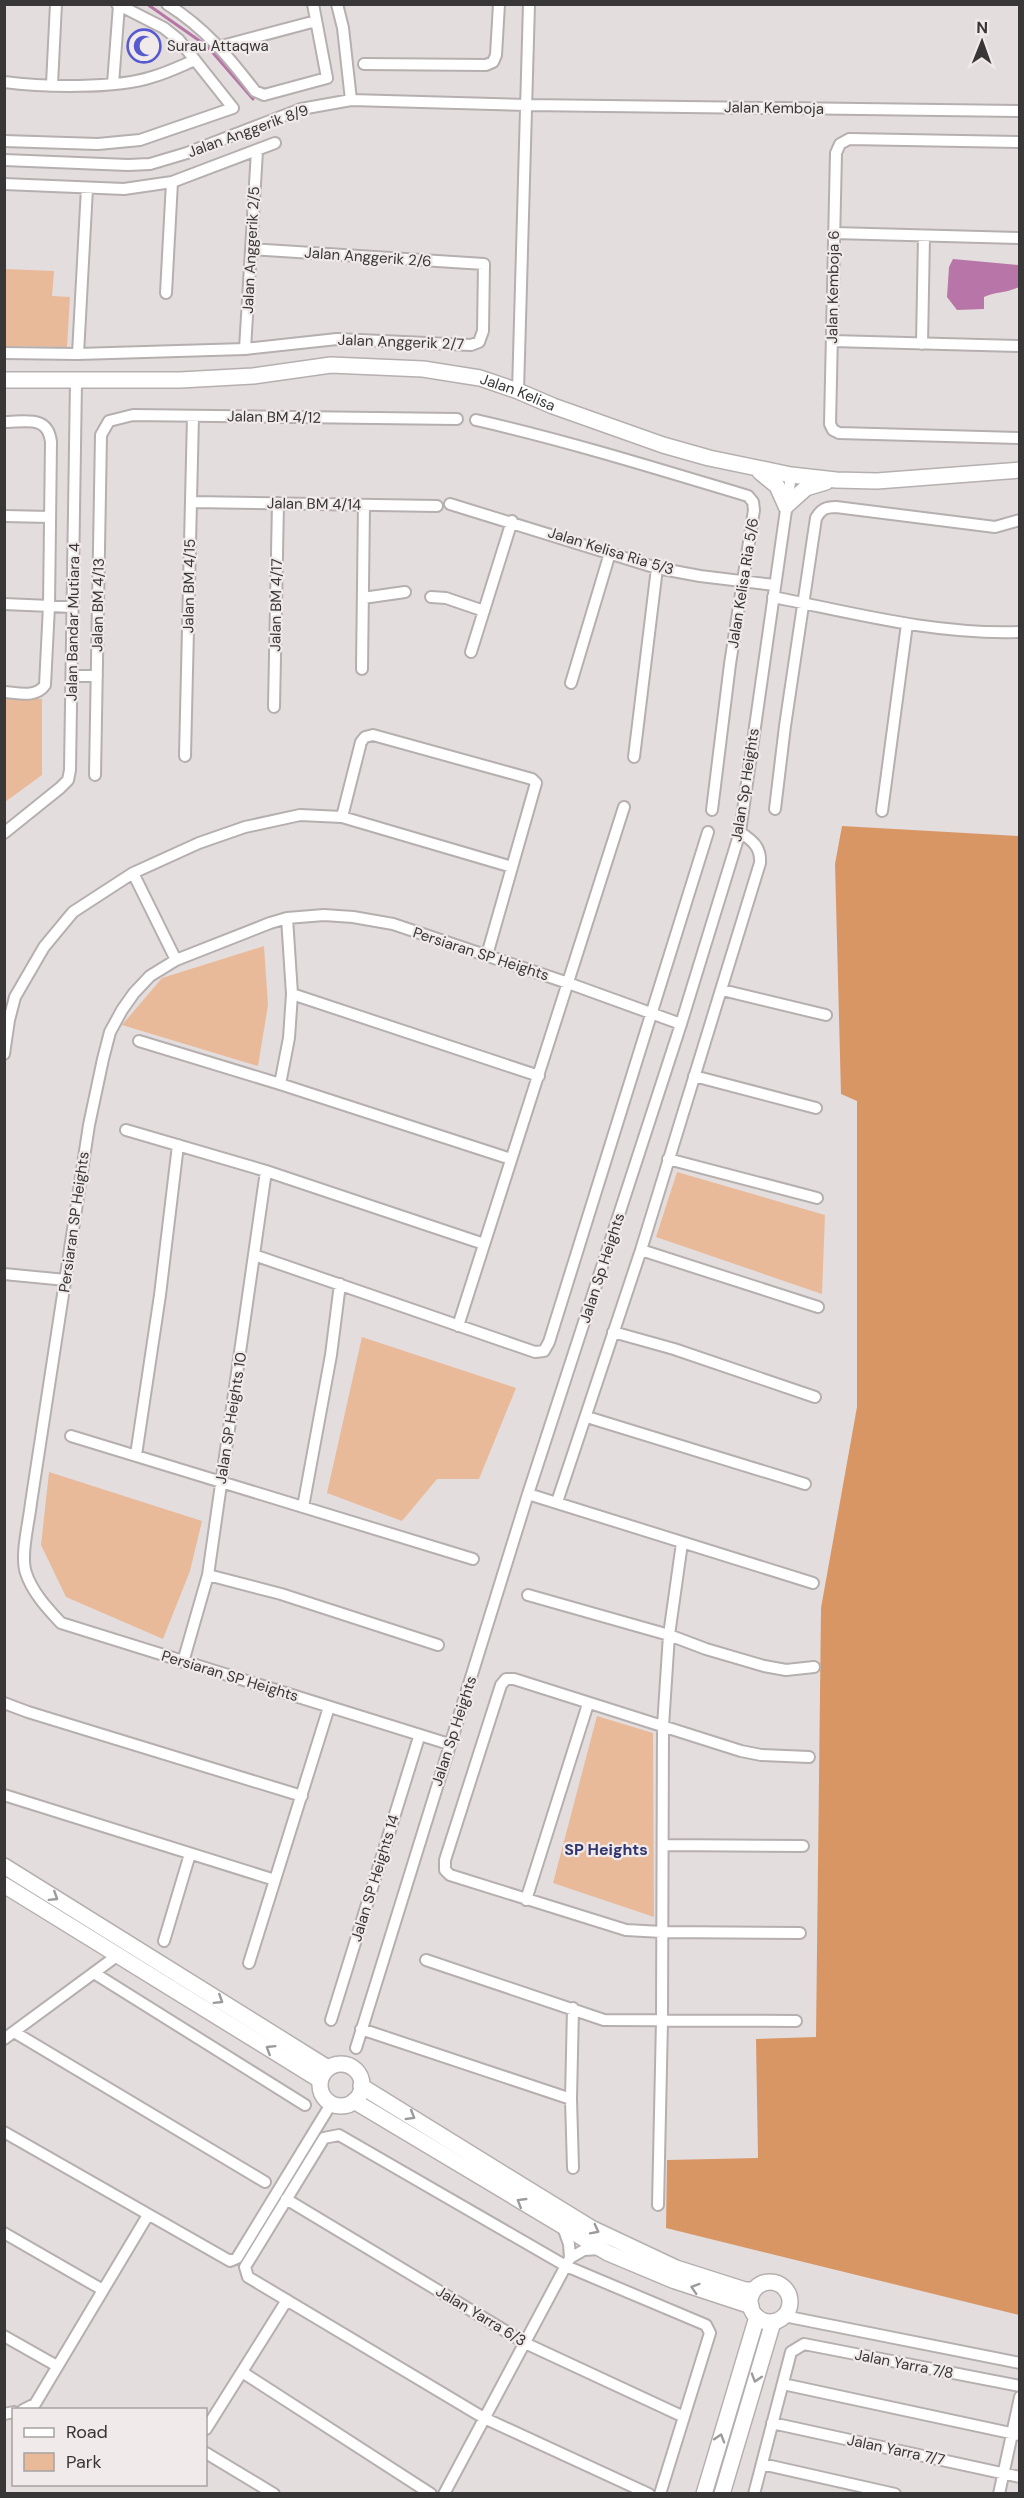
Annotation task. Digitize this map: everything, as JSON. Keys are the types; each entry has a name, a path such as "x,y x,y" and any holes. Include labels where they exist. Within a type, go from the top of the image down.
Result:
{"street":[{"path":"52,84 56,4"},
{"path":"167,4 192,20 255,91 264,94 324,80 327,74 313,4"},
{"path":"337,4 343,28 351,100"},
{"path":"364,64 486,65 493,62 496,55 499,4"},
{"path":"518,390 528,105 529,4"},
{"path":"4,141 98,144 140,140 233,108 172,34 118,5 113,84"},
{"path":"218,47 316,21"},
{"path":"4,82 113,84 151,78 195,60"},
{"name":"Jalan Anggerik 8/9","path":"4,160 150,164 187,153 301,109 351,100 528,105"},
{"name":"Jalan Kemboja","path":"528,105 1020,111"},
{"name":"Jalan Kemboja 6","path":"1020,142 849,139 840,144 836,153 830,424 833,430 839,433 1020,438"},
{"path":"4,184 124,189 172,182 275,143"},
{"name":"Jalan Anggerik 2/5","path":"245,349 257,151"},
{"path":"166,292 172,182"},
{"path":"78,354 87,188"},
{"path":"834,233 1020,238"},
{"path":"922,344 924,236"},
{"name":"Jalan Anggerik 2/6","path":"251,249 484,264"},
{"name":"Jalan Anggerik 2/7","path":"245,349 337,339 471,345 479,342 483,331 484,264"},
{"path":"832,341 1020,346"},
{"path":"4,353 78,354 245,349"},
{"name":"Jalan Kelisa","path":"4,380 76,382 219,379 310,367 357,366 451,373 480,378 518,390 553,406 663,445 755,469 836,480 910,480 1020,470"},
{"name":"Jalan Bandar Mutiara 4","path":"4,833 68,780 73,676 76,382"},
{"name":"Jalan BM 4/12","path":"101,435 109,421 121,416 457,419"},
{"name":"Jalan BM 4/15","path":"185,756 193,416"},
{"name":"Jalan Kelisa Ria 5/6","path":"476,420 532,433 748,496 753,502 754,510 730,664 712,810"},
{"path":"4,422 38,422 50,431 51,442 49,606 45,685 40,691 33,693 4,692"},
{"name":"Jalan BM 4/13","path":"95,775 101,435"},
{"path":"755,469 777,486 786,506 806,488 836,480"},
{"name":"Jalan Sp Heights","path":"356,2048 528,1494 741,832 791,475"},
{"name":"Jalan BM 4/14","path":"191,502 438,506"},
{"name":"Jalan BM 4/17","path":"274,707 278,503"},
{"name":"Jalan Kelisa Ria 5/3","path":"450,504 512,521 657,568 774,585"},
{"path":"362,669 364,505"},
{"path":"776,809 785,726 816,518 820,511 827,507 996,527 1020,520"},
{"path":"4,516 50,517"},
{"path":"471,652 512,521"},
{"path":"571,683 610,553"},
{"path":"634,757 657,568"},
{"path":"363,598 405,592"},
{"path":"431,597 446,598 484,610"},
{"path":"773,597 907,624 950,630 1020,632"},
{"path":"4,604 74,607"},
{"path":"882,811 907,624"},
{"path":"73,676 96,676"},
{"path":"342,817 361,742 365,737 373,735 532,779 536,783 535,788 487,955"},
{"path":"458,1326 624,807"},
{"path":"4,1054 15,997 44,947 73,912 133,873 199,843 245,827 300,815 342,817 512,867"},
{"path":"254,1255 535,1352 544,1351 549,1342 708,832"},
{"path":"557,1502 587,1417 760,863 757,845 741,832"},
{"path":"133,873 176,960"},
{"name":"Persiaran SP Heights","path":"449,1744 418,1737 61,1623 48,1609 26,1573 24,1559 31,1503 88,1125 110,1032 134,993 150,976 176,960 270,923 287,918 324,915 352,916 393,924 681,1024"},
{"path":"280,1084 289,1038 292,994 287,918"},
{"path":"722,990 826,1016"},
{"path":"292,994 538,1076"},
{"path":"139,1041 280,1084 511,1160"},
{"path":"694,1076 816,1108"},
{"path":"126,1130 266,1171 484,1244"},
{"path":"136,1455 160,1295 178,1144"},
{"path":"668,1159 817,1198"},
{"name":"Jalan SP Heights 10","path":"183,1662 208,1575 266,1171"},
{"path":"640,1250 818,1307"},
{"path":"4,1274 66,1280"},
{"path":"303,1507 331,1355 340,1284"},
{"path":"613,1332 674,1349 815,1397"},
{"path":"587,1417 805,1484"},
{"path":"71,1437 473,1559"},
{"path":"528,1494 813,1583"},
{"path":"658,2205 662,2021 663,1726 669,1635 682,1543"},
{"path":"208,1575 281,1594 438,1645"},
{"path":"528,1594 669,1635 706,1649 764,1666 786,1670 814,1667"},
{"path":"800,1933 626,1930 450,1875 445,1870 445,1860 501,1685 506,1679 514,1679 741,1751 761,1755 809,1757"},
{"path":"4,1703 302,1796"},
{"path":"526,1900 588,1704"},
{"path":"249,1963 329,1707"},
{"name":"Jalan SP Heights 14","path":"331,2020 418,1737"},
{"path":"4,1795 275,1880"},
{"path":"663,1845 803,1846"},
{"path":"164,1941 190,1854"},
{"path":"4,1866 324,2074"},
{"path":"4,1885 118,1955 324,2074"},
{"path":"118,1955 9,2035 265,2182"},
{"path":"426,1960 604,2020 796,2020"},
{"path":"94,1973 305,2105"},
{"path":"573,2008 571,2098 573,2168"},
{"path":"361,2028 571,2098"},
{"path":"334,2065 349,2066 360,2076 362,2086 359,2096 342,2106 331,2104 321,2093 324,2074 334,2065"},
{"path":"362,2086 591,2228 676,2268 745,2290 753,2290 764,2283 777,2283 782,2287 789,2297 790,2304 778,2319 722,2493"},
{"path":"354,2101 563,2228 602,2249 675,2281 778,2319 1020,2363"},
{"path":"4,2132 230,2261 237,2258 331,2104"},
{"path":"649,2493 484,2418 248,2277 245,2267 324,2139 339,2135 568,2262 706,2325 710,2333 660,2493"},
{"name":"Jalan Yarra 6/3","path":"286,2199 524,2343 684,2417"},
{"path":"25,2408 35,2404 148,2216"},
{"path":"563,2228 569,2244 568,2262"},
{"path":"4,2233 103,2290"},
{"path":"444,2493 568,2262 584,2250 602,2249"},
{"path":"704,2493 754,2312 753,2290"},
{"path":"207,2427 287,2300"},
{"path":"4,2336 57,2366"},
{"name":"Jalan Yarra 7/8","path":"783,2384 791,2352 804,2344 1020,2386"},
{"path":"242,2372 431,2493"},
{"path":"754,2493 783,2384 1016,2434"},
{"path":"999,2493 1016,2434 1020,2397"},
{"name":"Jalan Yarra 7/7","path":"772,2423 1020,2477"},
{"path":"207,2454 274,2493"},
{"path":"762,2464 895,2493"}],"green space":[{"path":"5,269 54,271 52,296 70,297 67,347 5,346"},
{"path":"5,699 42,699 42,775 5,802"},
{"path":"264,946 268,1005 258,1066 122,1025 162,978"},
{"path":"677,1172 825,1215 822,1294 656,1237"},
{"path":"362,1337 516,1388 479,1479 437,1479 402,1521 327,1493"},
{"path":"49,1472 202,1521 190,1571 163,1639 66,1597 41,1545"},
{"path":"597,1716 653,1733 654,1917 553,1883"}],"shaded area":[{"path":"953,259 1019,265 1019,287 984,297 984,309 957,310 947,297 949,267"},
{"path":"842,826 1019,836 1019,2315 666,2228 667,2160 758,2158 756,2039 816,2037 821,1608 857,1407 857,1101 841,1094 835,864"}],"waterway":[{"path":"147,4 207,46 253,99"}],"place":[{"name":"Surau Attaqwa","path":"144,46"}],"district":[{"name":"SP Heights","path":"606,1849"}]}
